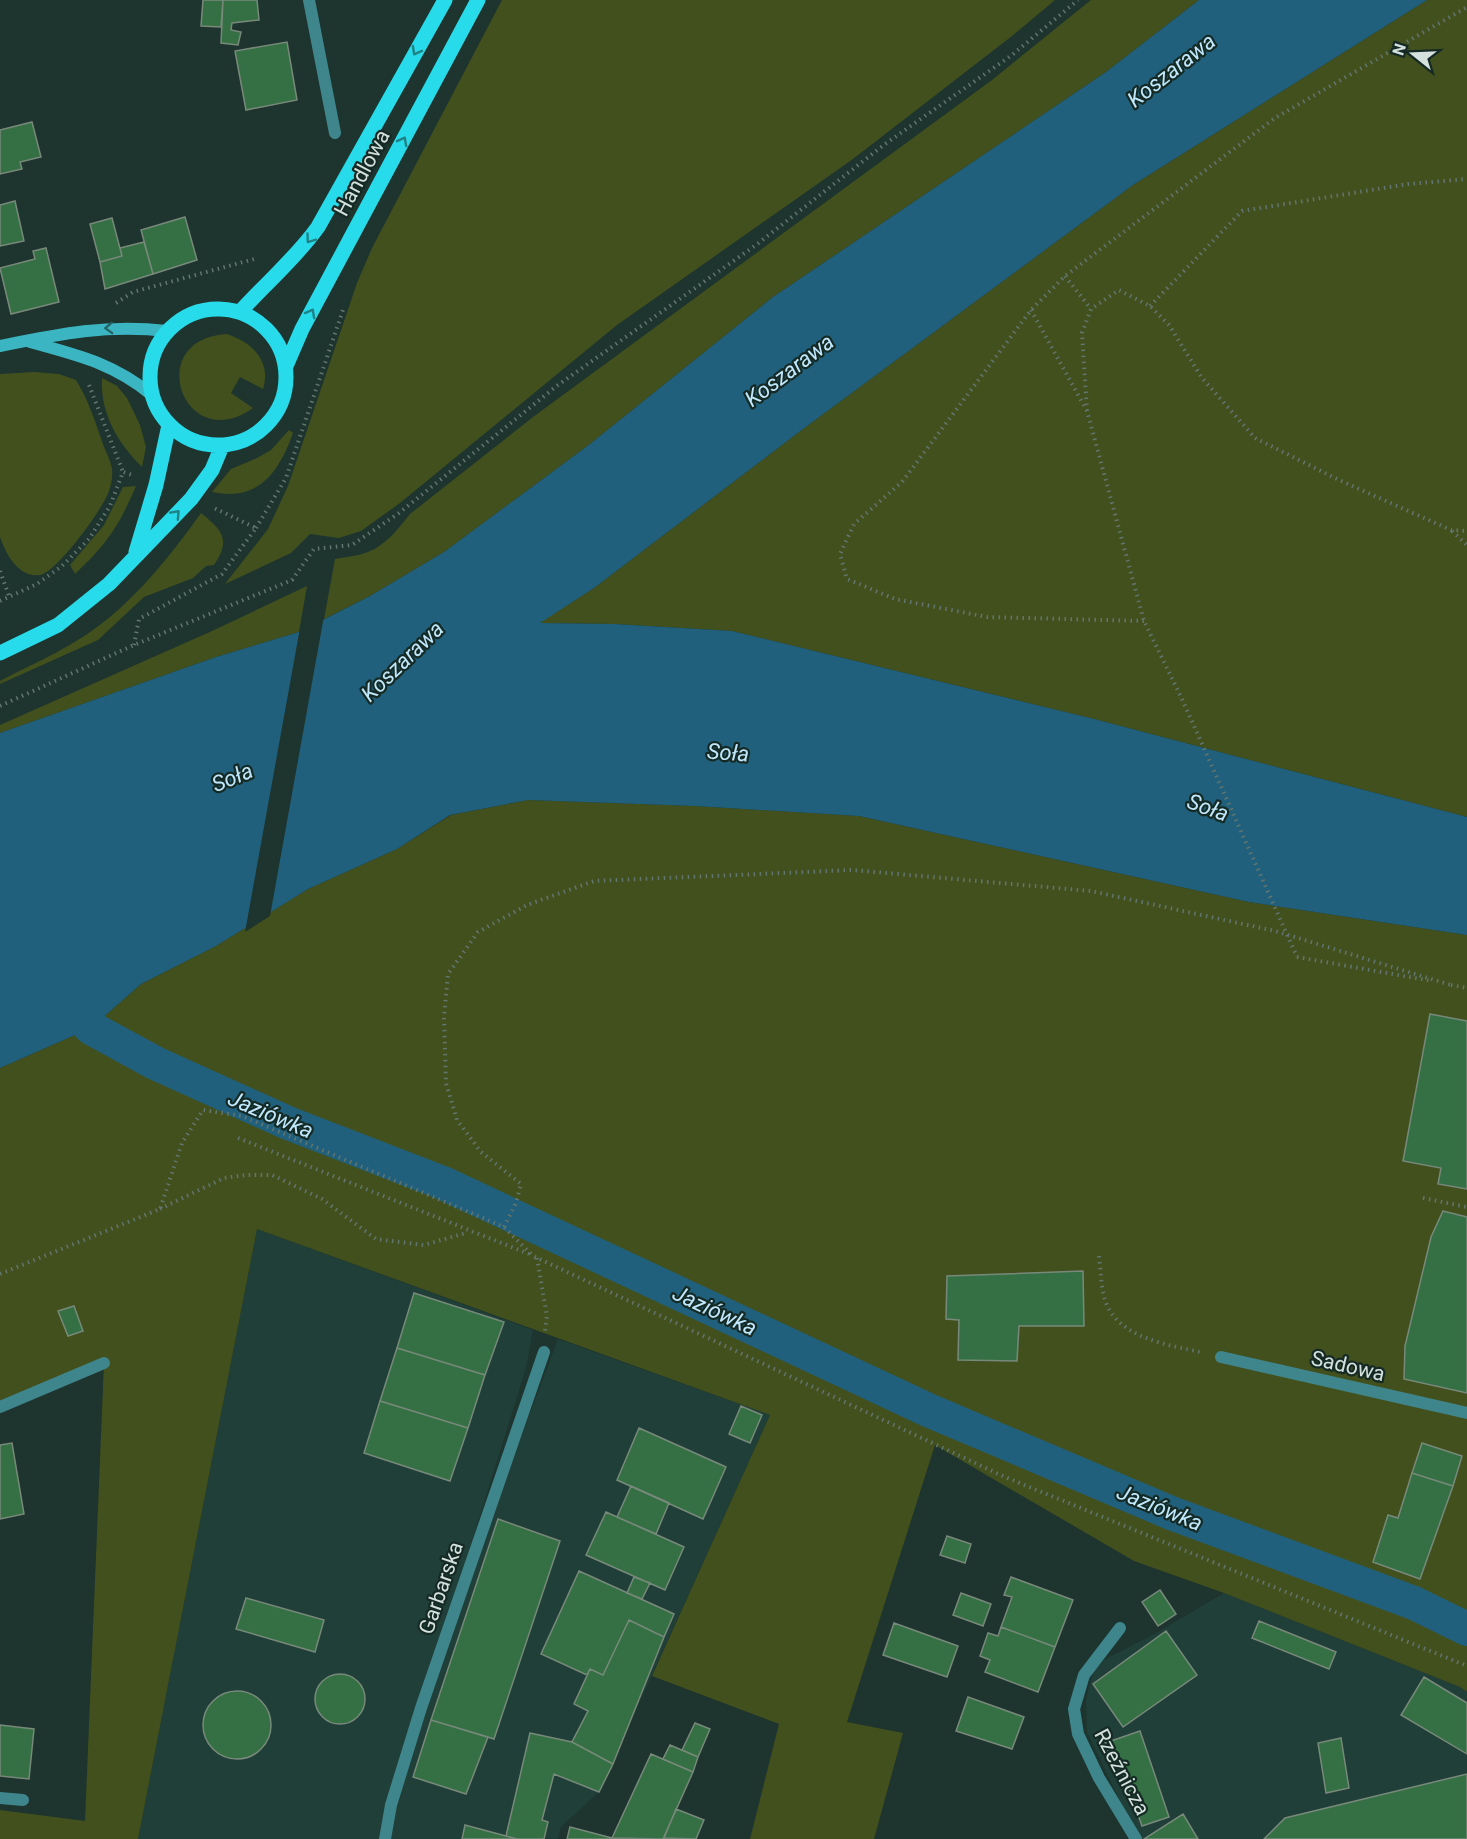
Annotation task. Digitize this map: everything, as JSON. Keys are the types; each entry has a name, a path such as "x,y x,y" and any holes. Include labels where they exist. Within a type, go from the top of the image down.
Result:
{"main road":[{"name":"Handlowa","path":"240,312 303,248 318,226 445,0"},
{"name":"Handlowa","path":"286,366 302,329 478,0"},
{"path":"221,309 240,312 257,321 271,333 286,366 285,389 278,411 264,428 245,441 222,446 199,443 178,433 161,416 152,395 149,372 155,350 167,331 183,318 201,310 221,309"},
{"path":"135,555 156,485 169,425"},
{"path":"0,653 58,625 109,584 191,499 212,470 222,446"}],"street":[{"path":"309,0 335,133"},
{"path":"0,346 106,328 167,331"},
{"path":"26,341 104,365 132,378 152,395"},
{"name":"Garbarska","path":"385,1839 391,1805 421,1708 544,1352"},
{"name":"Sadowa","path":"1221,1357 1467,1413"},
{"path":"0,1407 104,1362"},
{"name":"Rzeźnicza","path":"1120,1628 1084,1675 1074,1710 1078,1734 1099,1778 1136,1839"},
{"path":"0,1798 22,1800"}],"path":[{"path":"0,706 134,645 292,580 314,549 352,545 399,513 558,385 756,245 885,144 1012,55 1078,0"},
{"path":"1143,621 987,617 895,599 847,579 840,554 854,524 902,482 1031,310 1065,276 1275,118 1467,7"},
{"path":"1150,306 1242,211 1407,184 1467,179"},
{"path":"117,303 133,292 260,258"},
{"path":"1065,276 1091,309"},
{"path":"1467,545 1451,530 1339,480 1255,438 1202,378 1169,325 1150,306 1119,290 1091,309 1082,333 1087,411 1143,621 1182,699 1297,957 1467,988"},
{"path":"1031,310 1087,411"},
{"path":"134,645 139,619 222,574 256,528 286,478 338,329"},
{"path":"0,601 37,584 62,566 88,539 110,506 123,472 88,382"},
{"path":"123,472 141,478"},
{"path":"204,503 256,528"},
{"path":"1451,530 1467,531"},
{"path":"0,571 9,596"},
{"path":"504,1227 516,1203 521,1184 481,1152 457,1120 446,1083 444,1017 448,974 478,932 527,906 594,881 852,870 1090,891 1275,931 1451,985"},
{"path":"160,1209 182,1143 203,1110 242,1116 504,1227 535,1257 547,1316 544,1352"},
{"path":"238,1138 535,1257 1005,1477 1467,1666"},
{"path":"0,1274 160,1209 224,1178 246,1175 272,1175 322,1199 376,1239 424,1245 466,1233"},
{"path":"1423,1198 1467,1207"},
{"path":"1100,1257 1107,1305 1118,1320 1134,1332 1155,1341 1221,1357"}],"shaded area":[{"path":"257,1229 533,1330 526,1368 425,1692 558,1339 770,1415 599,1792 561,1827 558,1839 138,1839"},
{"path":"1224,1593 1460,1687 1467,1692 1467,1839 1138,1839 1087,1732 1086,1700 1093,1672 1104,1660 1158,1632"}],"green space":[{"path":"502,0 1055,0 853,159 617,325 400,503 361,531 339,538 310,534 291,553 225,584 268,529 288,486 357,283 372,248"},
{"path":"1091,0 1199,0 1106,72 773,297 590,444 444,552 370,596 324,619 335,559 364,553 381,545 392,536 410,514 533,417 992,80"},
{"path":"1427,0 1467,0 1467,817 1094,719 732,631 614,624 539,623 594,588 799,432 1133,185"},
{"path":"226,334 251,347 262,361 265,370 263,389 240,377 231,393 253,408 229,419 208,418 192,408 182,392 179,373 185,355 200,341"},
{"path":"34,372 59,374 76,380 92,413 112,471 109,491 89,525 68,552 48,571 40,575 25,573 19,569 9,557 0,537 0,374"},
{"path":"102,378 117,386 127,398 140,425 146,447 142,467 118,437 107,415"},
{"path":"289,430 293,433 281,460 265,481 243,492 228,494 212,492 231,469 271,450"},
{"path":"136,486 111,534 75,574 70,565 104,525 123,487"},
{"path":"201,513 215,525 222,536 222,549 214,565 206,566 193,578 144,597 98,640 0,684 0,681 73,643 110,617 159,568"},
{"path":"307,586 299,632 216,657 0,733 0,725 212,631"},
{"path":"528,800 695,806 859,816 1249,902 1467,935 1467,1692 1460,1687 1224,1593 1134,1561 935,1445 847,1722 903,1733 874,1839 750,1839 779,1724 652,1676 770,1415 257,1229 138,1839 0,1839 0,1810 85,1821 104,1363 0,1407 0,1068 91,1028 141,984 216,946 308,889 397,849 451,815"}],"water":[{"path":"1199,0 1427,0 1133,185 799,432 594,588 540,623 614,624 732,631 1094,719 1467,817 1467,935 1249,902 859,816 695,806 528,800 450,815 397,849 308,889 216,946 141,984 91,1028 0,1068 0,733 216,657 299,632 370,596 444,552 590,444 773,297 1106,72"}],"pier":[{"path":"324,616 270,916 245,932 300,628"}],"building":[{"path":"203,0 223,0 221,27 201,26"},
{"path":"223,0 257,0 259,20 232,23 231,30 241,32 238,45 221,43"},
{"path":"287,42 297,100 246,110 235,51"},
{"path":"32,122 41,157 20,162 22,169 0,174 0,130"},
{"path":"15,201 24,241 0,246 0,205"},
{"path":"185,217 197,260 153,274 141,230"},
{"path":"112,218 122,256 100,262 90,224"},
{"path":"144,242 153,274 105,289 100,262 122,256 120,248"},
{"path":"46,248 59,302 11,314 0,268 35,259 33,251"},
{"path":"1430,1014 1467,1021 1467,1189 1438,1184 1441,1168 1403,1161"},
{"path":"1443,1211 1467,1217 1467,1393 1404,1379 1405,1346 1431,1237"},
{"path":"1083,1271 1084,1326 1019,1326 1017,1361 958,1360 959,1320 946,1319 947,1276"},
{"path":"414,1293 504,1322 485,1375 397,1348"},
{"path":"74,1306 83,1331 68,1336 58,1311"},
{"path":"397,1348 485,1375 468,1428 380,1401"},
{"path":"380,1401 468,1428 450,1481 364,1453"},
{"path":"741,1406 762,1415 750,1443 729,1434"},
{"path":"639,1428 726,1467 703,1519 617,1480"},
{"path":"12,1443 24,1514 0,1519 0,1445"},
{"path":"1422,1443 1462,1456 1453,1486 1412,1473"},
{"path":"1412,1473 1453,1486 1420,1579 1373,1562 1388,1515 1398,1518"},
{"path":"631,1486 669,1503 656,1534 617,1517"},
{"path":"606,1512 684,1547 665,1590 586,1555"},
{"path":"498,1519 560,1541 494,1739 431,1720"},
{"path":"947,1536 971,1544 965,1563 940,1555"},
{"path":"579,1571 674,1614 664,1637 629,1620 603,1675 590,1669 587,1675 541,1654"},
{"path":"634,1577 650,1583 642,1599 627,1593"},
{"path":"1011,1577 1073,1600 1055,1647 1001,1627 1012,1597 1004,1595"},
{"path":"1160,1590 1176,1614 1158,1626 1142,1602"},
{"path":"961,1593 991,1604 983,1626 953,1615"},
{"path":"246,1598 324,1620 315,1652 236,1629"},
{"path":"629,1620 664,1637 613,1764 572,1742 588,1711 574,1704 590,1669 603,1675"},
{"path":"1259,1621 1336,1652 1329,1669 1252,1638"},
{"path":"894,1623 958,1646 947,1677 883,1655"},
{"path":"1001,1627 1055,1647 1038,1692 985,1672 990,1660 980,1656 988,1633 998,1636"},
{"path":"1166,1631 1197,1675 1123,1727 1093,1684"},
{"path":"335,1674 345,1674 358,1681 365,1694 365,1704 358,1717 345,1724 335,1724 326,1720 319,1713 315,1704 315,1694 319,1685 326,1678"},
{"path":"1424,1677 1467,1703 1467,1754 1401,1715"},
{"path":"230,1691 244,1691 256,1696 266,1706 271,1725 266,1744 256,1754 244,1759 230,1759 218,1754 208,1744 203,1732 203,1718 208,1706 218,1696"},
{"path":"968,1697 1024,1717 1012,1749 956,1731"},
{"path":"431,1720 488,1737 466,1794 413,1777"},
{"path":"695,1723 710,1729 698,1757 682,1750"},
{"path":"0,1725 34,1729 29,1779 0,1776"},
{"path":"1140,1731 1169,1817 1142,1826 1116,1753 1109,1756 1105,1743"},
{"path":"530,1733 572,1742 613,1764 599,1792 554,1774 542,1820 548,1822 544,1839 517,1839 506,1836"},
{"path":"1341,1738 1349,1788 1326,1793 1318,1743"},
{"path":"670,1745 698,1757 693,1772 663,1759"},
{"path":"651,1754 693,1772 663,1839 612,1838"},
{"path":"1467,1774 1467,1839 1264,1839 1285,1818"},
{"path":"676,1809 704,1820 696,1839 664,1838"},
{"path":"1183,1814 1198,1839 1144,1839"},
{"path":"465,1825 506,1836 517,1839 462,1839"},
{"path":"570,1827 612,1838 614,1839 567,1839"}],"waterway":[{"name":"Jaziówka","path":"0,933 91,1028 155,1063 288,1123 443,1183 928,1410 1171,1513 1414,1603 1467,1629"}],"water label":[{"name":"Koszarawa","path":"1171,70"},
{"name":"Koszarawa","path":"789,370"},
{"name":"Koszarawa","path":"402,661"},
{"name":"Soła","path":"728,752"},
{"name":"Soła","path":"232,777"},
{"name":"Soła","path":"1208,807"}]}
